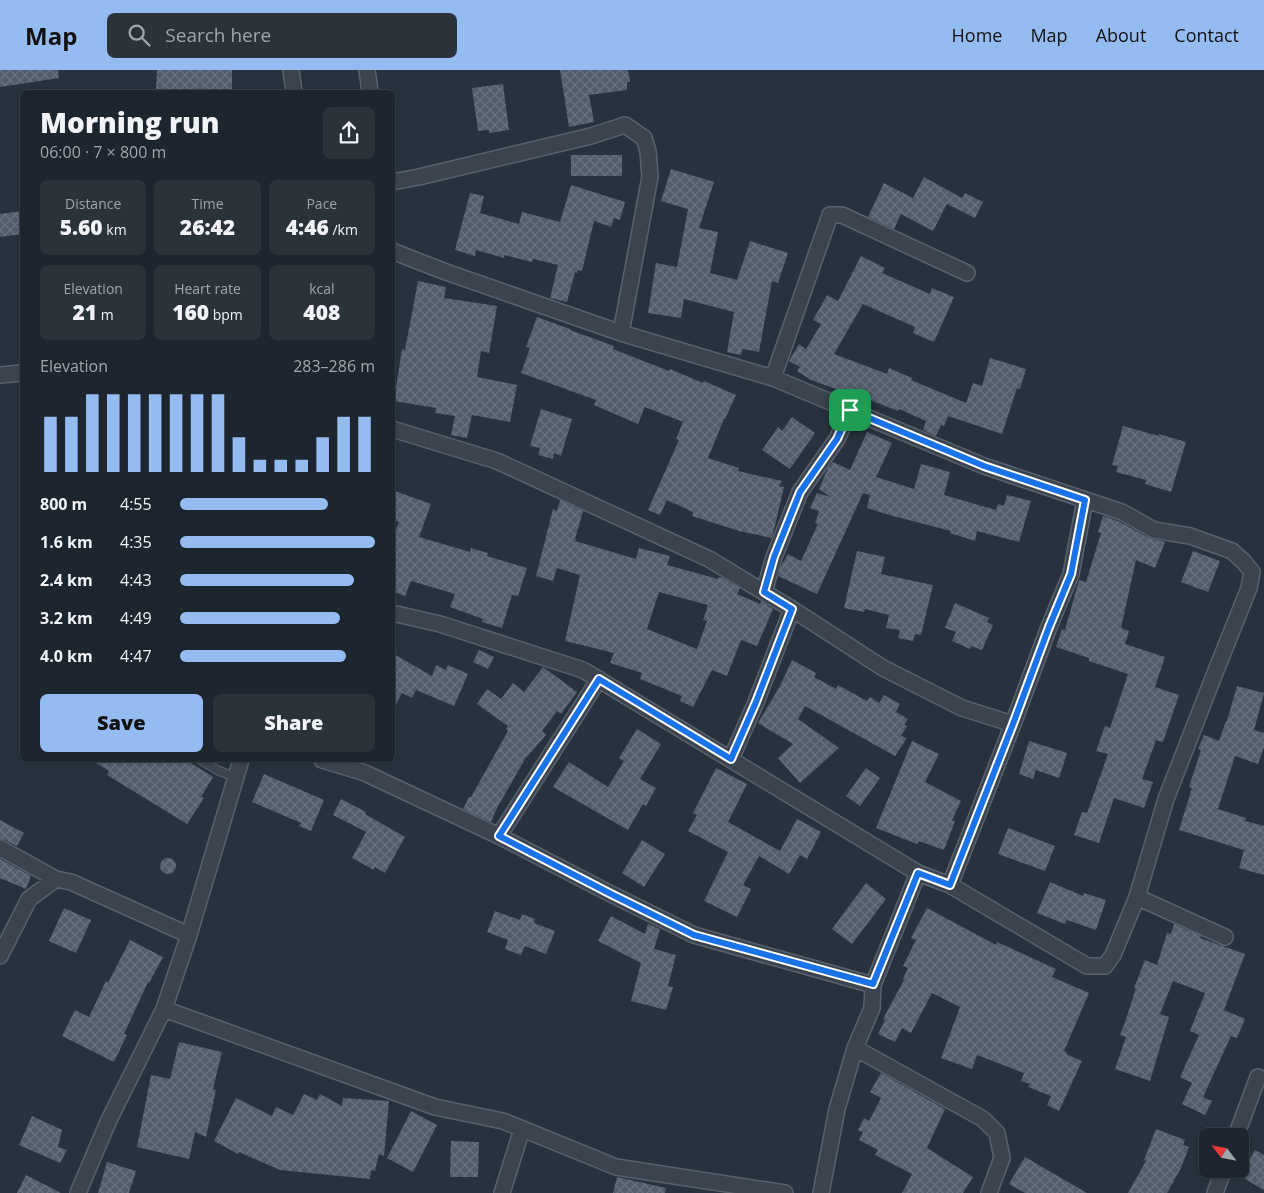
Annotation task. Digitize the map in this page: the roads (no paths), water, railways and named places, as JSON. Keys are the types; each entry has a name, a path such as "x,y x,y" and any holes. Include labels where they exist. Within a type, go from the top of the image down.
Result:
{"street":[{"path":"291,70 294,90"},
{"path":"367,70 370,90"},
{"path":"395,181 582,138 625,125 644,138 648,152 650,177 620,333"},
{"path":"773,378 830,215 842,215 967,273"},
{"path":"395,252 620,333 773,378 984,466 1122,512 1154,530 1190,536 1232,552 1252,572 1249,588 1166,799 1137,897 1114,955 1105,966 1087,966 950,885 918,873 583,670 440,624 395,614"},
{"path":"0,375 20,373"},
{"path":"764,592 774,557 800,492 837,439 850,410"},
{"path":"395,430 497,461 709,559 792,609 883,668 962,708 1013,724"},
{"path":"950,885 1071,574 1085,500"},
{"path":"731,759 756,702 792,609"},
{"path":"499,836 599,679"},
{"path":"78,1193 108,1122 164,1009 189,935 240,762"},
{"path":"329,762 365,773 499,836 694,935 873,984"},
{"path":"0,848 56,879 71,882 189,935"},
{"path":"821,1193 837,1109 855,1048 872,1008 873,984 918,873"},
{"path":"0,956 29,899 56,879"},
{"path":"1137,897 1225,937"},
{"path":"164,1009 435,1107 503,1121 616,1167 785,1193"},
{"path":"855,1048 983,1119 997,1133 1002,1158 989,1193"},
{"path":"1239,1128 1258,1077"},
{"path":"502,1193 522,1129"},
{"path":"1215,1193 1221,1178"}],"lane":[{"path":"204,762 219,771 236,777"}]}
